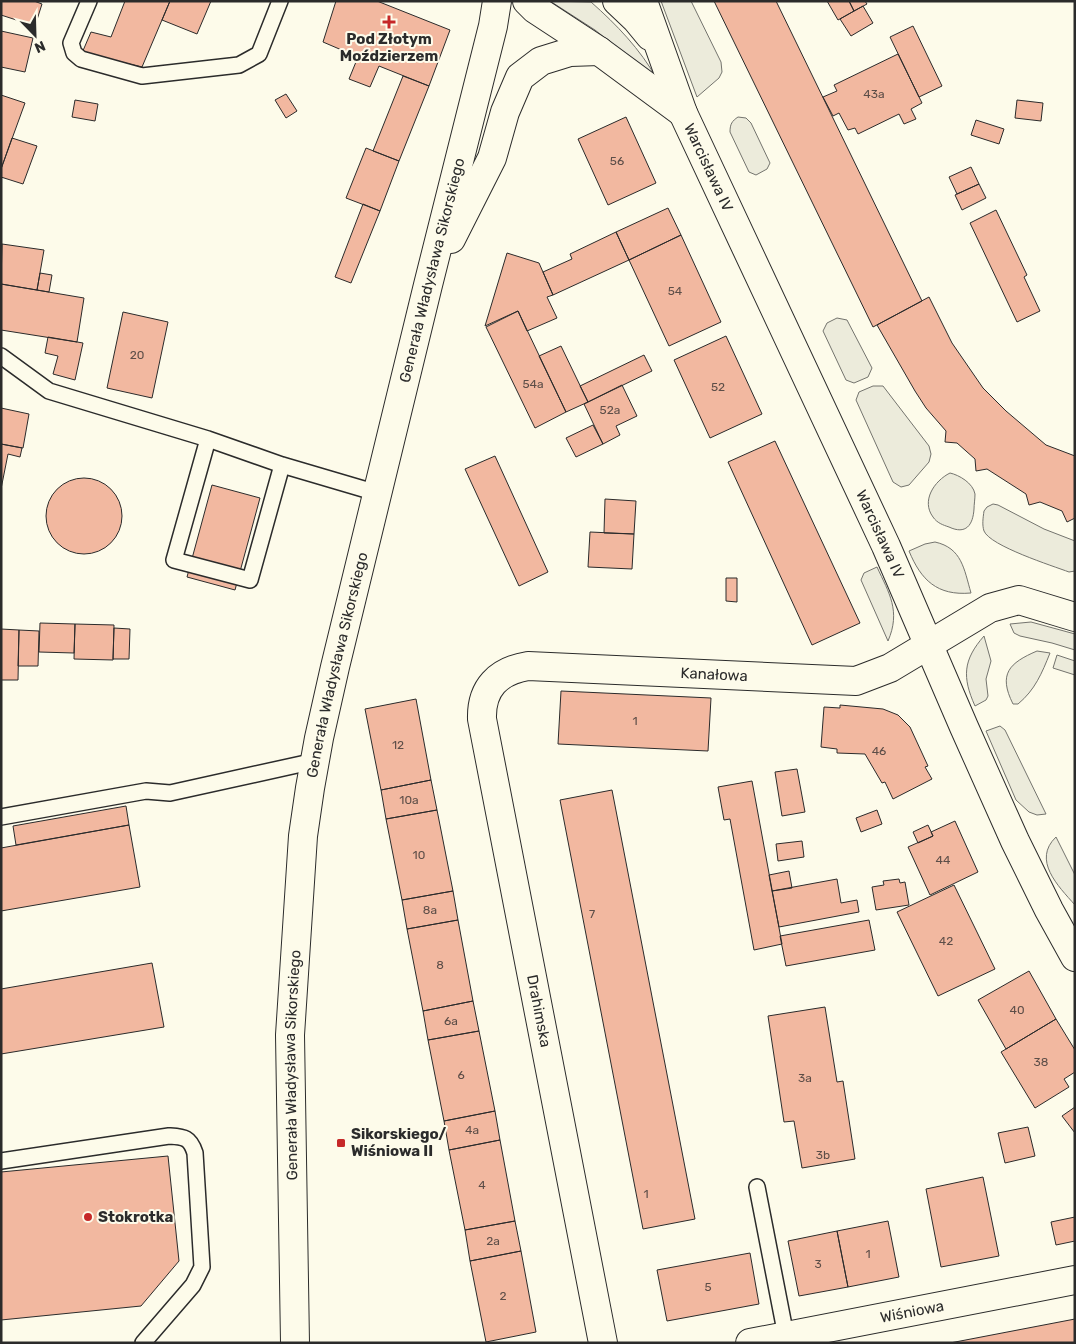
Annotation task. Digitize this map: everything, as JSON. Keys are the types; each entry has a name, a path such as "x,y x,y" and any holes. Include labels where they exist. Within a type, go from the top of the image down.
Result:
{"street":[{"name":"Generała Władysława Sikorskiego","path":"295,1343 290,1035 303,836 315,761 329,694 493,26 497,1"},
{"name":"Warcisława IV","path":"527,1 535,10 598,51 683,113"},
{"name":"Warcisława IV","path":"617,1 636,18 658,44"},
{"name":"Warcisława IV","path":"643,1 683,113 882,537 1015,841 1049,910 1075,957"},
{"path":"428,285 492,158 505,112 520,77 541,61 570,52 598,51"},
{"name":"Kanałowa","path":"494,681 516,668 528,666 856,681 890,668 990,608 1019,600 1075,617"},
{"name":"Drahimska","path":"494,681 487,690 482,719 603,1343"},
{"name":"Wiśniowa","path":"750,1343 1075,1280"}],"lane":[{"path":"89,1 71,43 74,53 81,59 142,76 239,65 259,54 280,1"},
{"path":"1,356 5,357 49,391 377,493"},
{"path":"208,439 174,560 250,580 282,465"},
{"path":"1,817 146,791 170,792 315,761"},
{"path":"1,1161 169,1136 186,1138 192,1144 195,1153 202,1267 193,1285 143,1343"},
{"path":"757,1186 786,1336"}],"shaded area":[{"path":"550,1 591,2 627,38 657,79 595,30"},
{"path":"661,1 691,1 721,62 722,72 719,78 697,97"},
{"path":"738,117 746,118 751,123 770,163 767,169 756,175 749,172 730,132 732,123"},
{"path":"837,318 847,320 872,368 868,377 854,383 846,380 823,331 827,323"},
{"path":"873,386 883,386 929,446 931,454 929,462 909,485 901,487 893,482 856,400 859,392"},
{"path":"950,473 965,480 972,486 975,494 972,520 967,527 960,530 940,524 935,519 928,505 934,486"},
{"path":"993,504 1044,529 1075,541 1075,571 1069,572 1023,555 989,537 983,529 984,511"},
{"path":"935,542 951,549 961,561 971,593 949,592 940,589 925,578 919,570 909,551"},
{"path":"877,567 892,602 892,630 888,641 861,580 864,573"},
{"path":"1031,622 1075,634 1075,650 1020,636 1014,633 1010,624"},
{"path":"984,636 991,661 986,679 988,696 986,700 975,706 968,686 968,661"},
{"path":"1037,651 1050,653 1037,681 1029,693 1018,704 1013,704 1006,685 1009,671 1019,660"},
{"path":"1057,655 1075,661 1075,675 1053,668"},
{"path":"1000,726 1005,730 1046,814 1037,815 1029,812 1016,800 986,731"},
{"path":"1056,837 1075,875 1075,905 1061,890 1047,864 1046,855 1049,846"}],"building":[{"path":"1,1 34,1 42,4 35,26 1,15"},
{"path":"125,1 170,1 142,67 82,53 91,32 111,37"},
{"path":"170,1 211,1 197,34 162,20"},
{"path":"336,1 377,1 450,30 429,86 379,66 370,87 349,79 358,57 323,42"},
{"path":"714,1 776,1 922,301 873,327"},
{"path":"827,1 849,1 854,11 838,20"},
{"path":"849,1 865,1 867,4 854,11"},
{"path":"863,6 873,23 851,36 840,19"},
{"path":"913,26 942,86 919,97 890,37"},
{"path":"1,31 33,38 25,72 1,67"},
{"path":"898,54 922,103 911,109 916,119 904,124 899,114 858,134 855,128 848,130 839,113 833,116 823,97 837,91 834,85"},
{"path":"403,76 429,86 399,161 373,151"},
{"path":"286,94 297,111 286,118 275,100"},
{"path":"1,95 25,103 1,169"},
{"path":"75,100 98,104 95,121 72,117"},
{"path":"1017,100 1043,103 1041,121 1015,118"},
{"path":"626,117 656,183 608,205 578,139"},
{"path":"976,120 1004,129 999,144 971,135"},
{"path":"12,138 37,146 23,184 1,177 1,169"},
{"path":"366,148 399,161 380,211 346,198"},
{"path":"971,167 979,184 957,194 949,177"},
{"path":"979,184 986,198 962,210 955,195"},
{"path":"363,204 380,211 351,283 335,277"},
{"path":"668,208 681,235 629,260 616,232"},
{"path":"996,210 1027,275 1024,277 1040,311 1017,322 970,223"},
{"path":"616,232 629,260 553,295 543,272 572,259 570,254"},
{"path":"681,235 721,322 669,346 629,260"},
{"path":"2,244 44,250 37,290 1,284"},
{"path":"507,253 539,263 553,295 547,297 557,318 527,331 518,311 485,326"},
{"path":"40,273 52,275 49,292 37,290"},
{"path":"1,284 84,298 77,342 1,330"},
{"path":"929,297 952,343 983,388 1006,411 1046,445 1075,456 1075,518 1067,522 1062,511 1040,502 1029,505 1026,494 987,469 976,471 975,459 957,443 945,442 946,431 926,408 877,325"},
{"path":"518,311 566,412 535,428 486,327"},
{"path":"123,312 168,322 152,398 107,388"},
{"path":"726,336 762,414 710,438 674,360"},
{"path":"48,337 83,343 75,380 53,374 58,356 45,353"},
{"path":"561,346 588,402 566,412 539,356"},
{"path":"644,355 652,371 588,402 580,386"},
{"path":"622,385 637,416 616,426 620,435 603,444 584,404"},
{"path":"1,408 29,414 23,448 1,444"},
{"path":"593,425 603,444 576,457 566,438"},
{"path":"775,441 860,623 812,645 728,462"},
{"path":"1,444 22,448 20,457 8,454 1,489"},
{"path":"495,456 548,572 519,586 465,469"},
{"path":"84,478 99,481 111,489 119,501 122,516 119,531 111,543 99,551 84,554 69,551 57,543 49,531 46,516 49,501 57,489 69,481"},
{"path":"212,485 260,498 235,590 187,577"},
{"path":"605,499 636,501 634,534 604,533"},
{"path":"590,532 634,534 632,569 588,567"},
{"path":"726,578 737,578 737,602 726,601"},
{"path":"40,623 75,624 74,653 39,652"},
{"path":"75,624 114,625 113,660 74,659"},
{"path":"114,628 130,629 129,659 113,659"},
{"path":"1,629 19,630 18,680 1,680"},
{"path":"19,630 39,631 38,666 18,666"},
{"path":"561,691 711,698 708,751 558,744"},
{"path":"416,699 431,780 381,790 365,709"},
{"path":"840,705 883,709 898,715 910,727 928,766 925,767 932,779 893,799 885,782 882,783 865,754 837,753 837,749 821,747 824,707 840,708"},
{"path":"797,769 805,812 782,816 775,772"},
{"path":"431,780 437,810 386,819 381,790"},
{"path":"752,781 782,944 754,950 730,819 724,820 718,787"},
{"path":"612,790 695,1219 643,1229 560,800"},
{"path":"126,806 129,825 16,845 13,826"},
{"path":"437,810 453,891 402,900 386,819"},
{"path":"877,810 882,824 861,832 856,818"},
{"path":"955,821 978,872 930,895 908,847 933,836 931,832"},
{"path":"129,825 140,887 1,911 1,848"},
{"path":"928,825 933,836 918,843 913,832"},
{"path":"802,841 804,857 778,861 776,844"},
{"path":"789,871 792,888 772,891 769,875"},
{"path":"837,879 841,903 857,900 859,912 779,927 772,891"},
{"path":"899,879 900,883 905,882 909,905 876,910 872,887 884,885 883,881"},
{"path":"954,885 995,969 938,996 897,912"},
{"path":"453,891 458,920 407,929 402,900"},
{"path":"458,920 473,1001 423,1011 407,929"},
{"path":"869,920 875,950 786,966 780,936"},
{"path":"152,963 164,1027 1,1054 1,989"},
{"path":"1029,971 1056,1019 1006,1049 978,1000"},
{"path":"473,1001 479,1031 428,1040 423,1011"},
{"path":"825,1007 837,1082 843,1081 855,1159 802,1168 794,1121 784,1122 768,1016"},
{"path":"1056,1019 1075,1050 1075,1072 1064,1079 1069,1087 1035,1108 1001,1052"},
{"path":"479,1031 495,1111 444,1121 428,1040"},
{"path":"1075,1107 1075,1133 1062,1116"},
{"path":"495,1111 500,1140 449,1150 444,1121"},
{"path":"1028,1127 1035,1156 1005,1163 998,1133"},
{"path":"500,1140 515,1221 465,1230 449,1150"},
{"name":"Stokrotka","path":"168,1156 179,1261 141,1306 1,1320 1,1172"},
{"path":"983,1177 999,1256 941,1267 926,1189"},
{"path":"1075,1217 1075,1241 1056,1245 1051,1222"},
{"path":"515,1221 521,1251 470,1261 465,1230"},
{"path":"888,1221 899,1277 848,1287 837,1231"},
{"path":"837,1231 848,1287 799,1296 788,1241"},
{"path":"521,1251 536,1332 486,1342 470,1261"},
{"path":"750,1253 759,1304 667,1321 657,1270"},
{"path":"1075,1319 1075,1343 950,1343"}],"place":[{"name":"Pod Złotym Moździerzem","path":"389,22"},
{"name":"Sikorskiego/ Wiśniowa II","path":"341,1143"},
{"name":"Stokrotka","path":"88,1217"}]}
